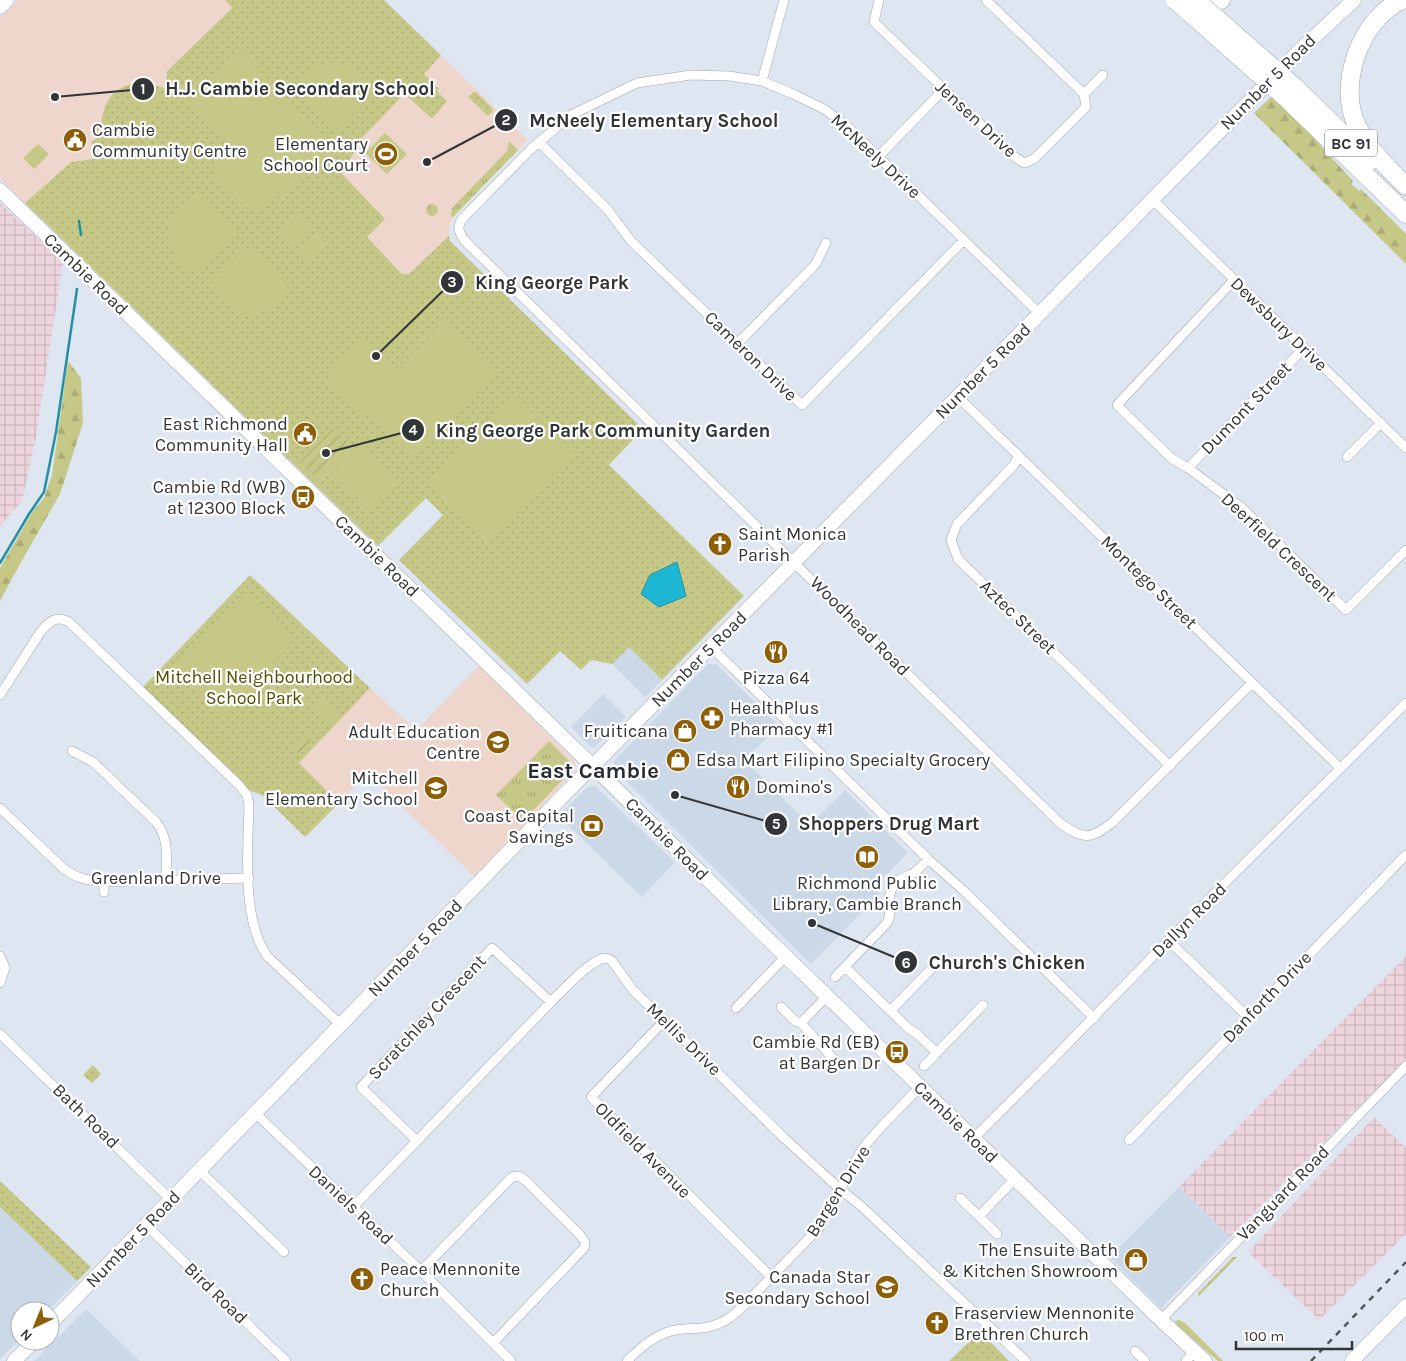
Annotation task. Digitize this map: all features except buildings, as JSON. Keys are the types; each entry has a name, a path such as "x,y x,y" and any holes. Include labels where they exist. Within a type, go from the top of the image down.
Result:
{"highway":[{"name":"BC 91","path":"1175,0 1292,94"},
{"name":"BC 91","path":"1196,0 1398,197 1406,214"},
{"path":"1210,0 1221,0"},
{"path":"1402,0 1379,16 1366,34 1355,56 1350,81 1351,103 1356,125 1384,164 1406,186"},
{"path":"1398,197 1406,218"}],"main road":[{"path":"0,7 7,0"},
{"name":"Number 5 Road","path":"60,1314 592,765 711,647 1312,37 1354,0"},
{"name":"Cambie Road","path":"0,190 1161,1320 1195,1358"},
{"path":"1352,1361 1406,1306"},
{"path":"14,1361 24,1351"}],"street":[{"path":"762,81 784,0"},
{"name":"Jensen Drive","path":"879,0 874,22 1015,157 1024,163 1034,159 1086,107 1084,94"},
{"path":"986,0 1084,94 1103,75"},
{"name":"McNeely Drive","path":"458,226 463,218 539,142 571,115 637,83 691,75 729,76 762,81 824,108 879,156 1040,314"},
{"path":"879,156 944,89"},
{"name":"Cameron Drive","path":"539,142 608,210 631,241 802,405 964,240"},
{"name":"Dewsbury Drive","path":"1152,199 1406,448"},
{"name":"Woodhead Road","path":"458,226 459,233 464,240 496,272 1060,823 1072,831 1090,836 1098,834 1114,822 1252,683"},
{"path":"738,343 815,265 826,243"},
{"name":"Deerfield Crescent","path":"1234,280 1117,405 1171,458 1188,468 1241,507 1346,610 1406,550"},
{"name":"Dumont Street","path":"1188,468 1304,348"},
{"name":"Montego Street","path":"958,396 1340,768"},
{"path":"1347,457 1381,423"},
{"name":"Aztec Street","path":"1019,456 1013,466 957,524 951,540 958,559 1170,766"},
{"path":"0,695 49,622 63,619 69,622 239,785 247,795 249,805 248,878 256,936 268,957 340,1024"},
{"path":"711,647 1094,1018"},
{"name":"Dallyn Road","path":"974,1138 1340,768 1405,707"},
{"path":"72,751 92,762 162,829 166,838 166,880"},
{"name":"Greenland Drive","path":"0,808 64,869 84,880 104,882 248,878"},
{"name":"Danforth Drive","path":"1129,1140 1406,855"},
{"path":"836,977 887,923 890,916 889,898 893,886 902,878 916,871 928,859"},
{"path":"104,882 104,892"},
{"path":"1169,940 1248,1017"},
{"name":"Scratchley Crescent","path":"417,1141 361,1087 492,948 551,1002"},
{"path":"0,956 5,968 0,983"},
{"path":"736,1008 786,956"},
{"name":"Mellis Drive","path":"353,1207 579,974 599,960 608,958 612,960 633,990 783,1137 866,1211 1026,1361"},
{"path":"890,1011 941,959"},
{"path":"845,967 937,1054"},
{"path":"800,1023 827,996"},
{"path":"924,1066 983,1005"},
{"path":"781,1007 795,1021 800,1023 838,1064"},
{"name":"Oldfield Avenue","path":"665,1020 591,1097 771,1277"},
{"name":"Bath Road","path":"0,1034 171,1200"},
{"name":"Vanguard Road","path":"1161,1320 1406,1066"},
{"name":"Bargen Drive","path":"627,1361 640,1348 669,1332 717,1325 729,1319 819,1228 864,1148 920,1086"},
{"name":"Daniels Road","path":"255,1113 510,1361"},
{"path":"200,1170 284,1252"},
{"path":"420,1272 512,1177 519,1176 526,1181 580,1235 585,1242 584,1248 492,1343"},
{"path":"979,1216 1015,1179"},
{"path":"960,1198 997,1234"},
{"name":"Bird Road","path":"146,1225 286,1361"},
{"path":"1134,1351 1145,1361"}],"shaded area":[{"path":"18,0 225,0 232,7 167,71 166,89 153,84 110,126 112,144 99,158 71,162 25,203 0,178 0,18"},
{"path":"441,55 528,140 453,217 449,227 449,236 409,274 403,274 367,237 342,174 361,139"},
{"path":"0,203 63,262 36,437 22,501 0,526"},
{"path":"629,646 662,680 645,697 612,664"},
{"path":"708,664 716,664 779,726 744,760 810,825 845,790 908,853 874,887 880,894 811,964 614,769 614,761"},
{"path":"479,666 574,760 576,766 573,773 475,877 368,774 339,803 299,763 370,688 416,730"},
{"path":"603,694 626,717 595,747 591,747 571,727"},
{"path":"595,786 675,862 642,897 559,816 587,787"},
{"path":"1406,956 1406,1059 1230,1237 1179,1187"},
{"path":"1374,1117 1406,1148 1406,1234 1319,1320 1248,1252"},
{"path":"1179,1187 1230,1237 1161,1308 1110,1257"},
{"path":"0,1207 77,1281 57,1301 10,1301 10,1349 0,1359"},
{"path":"86,1309 140,1361 34,1361 44,1351 60,1351 60,1335"}],"green space":[{"path":"225,0 384,0 441,55 424,74 439,89 437,91 447,101 433,118 407,96 412,91 409,89 361,139 342,174 385,219 367,237 402,274 409,274 449,236 450,241 643,429 609,465 744,596 662,680 629,647 612,664 591,660 581,670 560,651 527,684 399,560 443,515 426,498 378,546 25,203 71,162 99,158 110,146 93,147 92,141 96,138 93,125 104,123 101,121 104,109 112,95 126,86 142,83 166,89 167,71 232,8"},
{"path":"241,51 335,147 281,200 274,193 258,211 251,211 214,175 220,161 232,150 187,104"},
{"path":"340,62 360,73 373,92 339,128 332,128 296,93 301,79 311,69 324,64"},
{"path":"147,84 162,97 154,105 140,91"},
{"path":"139,92 153,106 145,114 131,101"},
{"path":"474,92 492,108 493,111 488,116 468,97"},
{"path":"1272,96 1301,124 1353,181 1351,184 1359,191 1361,189 1406,234 1406,264 1254,113"},
{"name":"Elementary School Court","path":"385,133 407,154 387,174 365,153"},
{"path":"509,141 518,150 453,217 451,216 452,208 507,151"},
{"path":"38,144 49,154 34,169 23,158"},
{"path":"198,194 234,228 234,236 199,271 189,269 176,258 169,243 168,227 175,211 187,199"},
{"path":"432,204 438,210 432,216 426,210"},
{"path":"301,213 314,225 294,247 281,234"},
{"path":"318,229 331,242 310,263 297,251"},
{"path":"247,248 254,248 289,283 284,294 272,306 256,314 241,313 227,305 214,294 212,283"},
{"path":"446,319 497,369 412,457 370,415 363,417 328,382 328,375 362,340 379,349 394,372"},
{"path":"68,361 81,378 83,423 60,494 0,601 0,568 33,511 44,498 52,475"},
{"path":"514,394 573,453 487,540 427,483"},
{"path":"334,428 351,445 318,479 300,462"},
{"path":"362,443 401,482 372,512 332,473"},
{"name":"Mitchell Neighbourhood School Park","path":"250,575 370,688 299,763 339,803 305,837 262,795 248,790 142,688"},
{"path":"247,593 296,639 221,716 173,670"},
{"path":"321,698 341,716 330,727 311,708"},
{"path":"306,735 313,742 300,755 293,748"},
{"path":"549,741 573,765 573,769 523,821 496,795"},
{"path":"93,1065 101,1074 92,1083 83,1075"},
{"path":"0,1181 91,1267 77,1281 0,1207"},
{"path":"1233,1257 1237,1257 1198,1297 1198,1293"},
{"path":"1179,1320 1185,1323 1223,1361 1218,1361 1177,1325 1175,1321"},
{"path":"980,1331 1009,1361 949,1361"}],"water":[{"path":"677,562 686,596 659,607 641,594 650,575"}],"waterway":[{"path":"79,221 81,235"},
{"path":"0,563 44,492 56,432 77,289"}],"railway":[{"path":"1311,1361 1406,1262"}],"place":[{"name":"H.J. Cambie Secondary School","path":"55,97"},
{"name":"Cambie Community Centre","path":"75,140"},
{"name":"Elementary School Court","path":"386,154"},
{"name":"McNeely Elementary School","path":"427,162"},
{"name":"King George Park","path":"376,356"},
{"name":"East Richmond Community Hall","path":"305,434"},
{"name":"King George Park Community Garden","path":"326,453"},
{"name":"Cambie Rd (WB) at 12300 Block","path":"303,497"},
{"name":"Saint Monica Parish","path":"720,544"},
{"name":"Pizza 64","path":"776,652"},
{"name":"HealthPlus Pharmacy #1","path":"712,718"},
{"name":"Fruiticana","path":"685,731"},
{"name":"Adult Education Centre","path":"498,742"},
{"name":"Edsa Mart Filipino Specialty Grocery","path":"678,760"},
{"name":"Domino's","path":"738,787"},
{"name":"Mitchell Elementary School","path":"436,788"},
{"name":"Shoppers Drug Mart","path":"675,795"},
{"name":"Coast Capital Savings","path":"592,826"},
{"name":"Richmond Public Library, Cambie Branch","path":"867,857"},
{"name":"Church's Chicken","path":"812,923"},
{"name":"Cambie Rd (EB) at Bargen Dr","path":"897,1052"},
{"name":"The Ensuite Bath & Kitchen Showroom","path":"1136,1260"},
{"name":"Peace Mennonite Church","path":"362,1279"},
{"name":"Canada Star Secondary School","path":"887,1287"},
{"name":"Fraserview Mennonite Brethren Church","path":"937,1323"}],"district":[{"name":"East Cambie","path":"593,771"}]}
